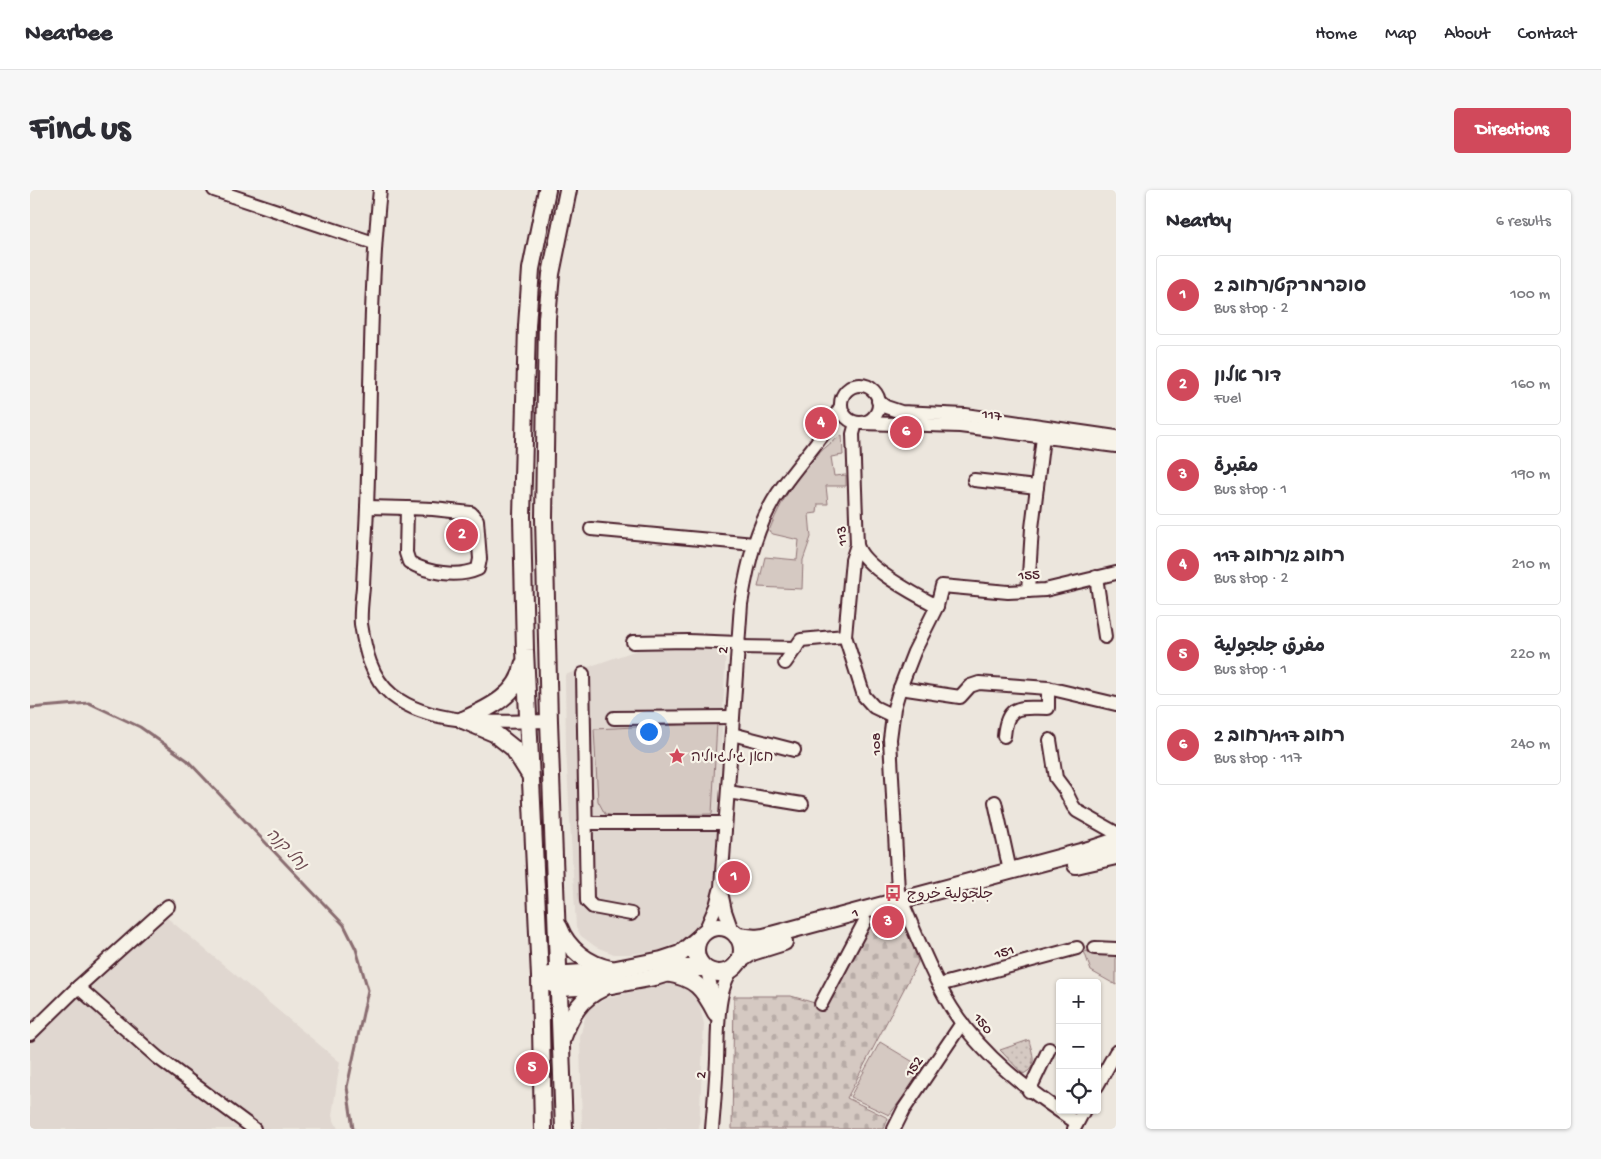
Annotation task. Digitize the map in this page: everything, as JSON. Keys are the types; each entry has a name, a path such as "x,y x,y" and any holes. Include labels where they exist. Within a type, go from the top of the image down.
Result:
{"main road":[{"path":"543,1129 540,977 525,650 522,516 527,326 531,269 547,190"},
{"path":"564,1129 549,721 544,518 547,318 551,274 568,190"},
{"path":"463,720 488,709 515,686 522,669 525,650"},
{"path":"463,720 494,733 513,748 530,776"},
{"name":"1","path":"737,964 761,949 865,921 903,905 1010,871 1116,841"},
{"name":"1","path":"735,933 756,938 764,937 1116,856"},
{"path":"557,920 563,937 580,955 603,968 614,978"},
{"path":"540,977 559,981 614,978 640,980 684,968 705,969 718,974 726,973 737,964 743,951 742,945 735,933 722,926 714,927 702,934 687,949 672,958 614,978 580,1004 574,1011 561,1044"},
{"path":"702,934 696,944 696,957 705,969"},
{"path":"666,974 692,980 702,989 717,1018"}],"street":[{"path":"214,190 374,243"},
{"path":"380,190 374,243 367,507 361,622 366,655 375,674 391,695 414,710 440,717 463,720 549,721"},
{"path":"859,385 870,388 875,393 878,401 878,408 873,417 856,422 845,417 840,406 844,394 853,386 859,385"},
{"name":"117","path":"878,401 886,407 901,412 965,415 1116,437"},
{"name":"2","path":"702,934 716,906 720,887 738,645 744,586 754,544 761,522 781,488 831,425 840,406"},
{"name":"117","path":"856,422 960,426 1116,446"},
{"name":"2","path":"821,437 840,425 856,422"},
{"name":"113","path":"856,422 853,434 857,545 859,552 865,560 902,586 937,606"},
{"path":"1028,591 1036,487 1043,437"},
{"path":"974,480 1036,487"},
{"path":"367,507 433,508 471,513 477,520 480,559 478,569 471,572 433,572 419,568 409,562 406,552 407,508"},
{"path":"591,529 754,544"},
{"path":"857,545 852,560 845,636 864,696 874,707 893,716"},
{"name":"155","path":"942,586 1008,592 1045,590 1116,573"},
{"path":"1096,578 1105,637"},
{"name":"108","path":"903,905 897,878 891,749 893,716 900,688 914,652 937,606 942,586"},
{"path":"785,663 801,640 845,636"},
{"path":"633,642 688,641 796,648"},
{"path":"583,674 588,901 593,907 631,914"},
{"path":"900,688 960,697 970,686 979,683 1048,688 1116,704"},
{"path":"1004,736 1006,719 1010,714 1024,708 1048,708 1048,688"},
{"path":"614,718 733,717"},
{"path":"732,734 794,750"},
{"path":"1050,740 1056,778 1073,806 1077,811 1116,833"},
{"path":"728,792 802,804"},
{"path":"995,802 1010,871"},
{"path":"585,823 725,823"},
{"name":"2","path":"720,887 725,911 735,933"},
{"name":"150","path":"903,905 939,985 962,1023 982,1047 1029,1091 1076,1126"},
{"path":"30,1034 78,987 168,906"},
{"path":"821,1004 865,921"},
{"name":"151","path":"939,985 1077,948"},
{"path":"1095,948 1116,949"},
{"name":"2","path":"712,1129 717,1018 725,983 737,964"},
{"name":"2","path":"705,969 717,1018"},
{"path":"78,987 157,1057 254,1129"},
{"name":"152","path":"894,1129 904,1109 962,1023"},
{"path":"1029,1091 1049,1049"},
{"path":"1101,1079 1116,1052"},
{"path":"1076,1126 1082,1114"}],"shaded area":[{"path":"643,648 726,648 716,854 712,893 701,923 685,938 661,950 614,954 596,947 581,936 576,927 566,749 565,675"},
{"path":"165,916 340,1062 332,1116 338,1129 30,1129 30,1042"},
{"path":"676,981 691,992 699,1003 704,1024 699,1129 582,1129 580,1037 587,1010 607,998"}],"green space":[{"path":"842,435 843,455 831,457 834,476 846,475 846,486 826,486 828,504 818,504 817,513 809,514 811,537 803,560 802,589 758,587 765,557 797,560 799,540 773,534 769,531 782,503 798,477 818,454"},
{"path":"717,723 712,814 614,816 605,814 598,801 594,729"},
{"path":"904,916 918,962 847,1098 888,1118 884,1129 732,1129 734,996 791,996 818,1004 868,925"},
{"path":"1084,951 1116,954 1116,985 1091,971"},
{"path":"1029,1040 1033,1064 1023,1074 1000,1050"},
{"path":"880,1042 925,1069 889,1115 850,1097"}],"waterway":[{"name":"נחל קנה","path":"30,708 89,703 140,727 187,760 344,925 356,949 368,990 347,1087 353,1129"}],"place":[{"name":"רחוב 2/רחוב 117","path":"821,423"},
{"name":"רחוב 117/רחוב 2","path":"906,432"},
{"name":"דור אלון","path":"462,535"},
{"name":"חאן ג'לג'וליה","path":"677,756"},
{"name":"סופרמרקט/רחוב 2","path":"734,877"},
{"name":"جلجولية خروج","path":"893,893"},
{"name":"مقبرة","path":"888,922"},
{"name":"مفرق جلجولية","path":"532,1068"}]}
